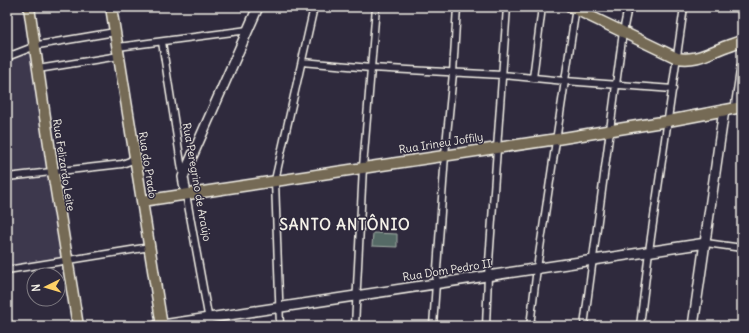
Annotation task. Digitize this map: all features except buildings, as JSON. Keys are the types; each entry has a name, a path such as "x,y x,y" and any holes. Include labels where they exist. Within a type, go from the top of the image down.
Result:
{"main road":[{"name":"Rua Felizardo Leite","path":"29,7 53,172 78,326"},
{"name":"Rua do Prado","path":"111,7 150,248 160,326"},
{"path":"574,8 677,58 688,59 700,57 741,42"},
{"name":"Rua Irineu Joffily","path":"142,201 556,139 668,121 739,107"}],"street":[{"path":"183,177 258,7"},
{"path":"280,326 275,180 314,7"},
{"path":"355,326 364,167 376,7"},
{"path":"433,326 445,155 454,73 457,7"},
{"path":"486,326 488,276 507,7"},
{"path":"533,78 542,7"},
{"path":"584,326 623,32 628,7"},
{"path":"640,326 684,7"},
{"path":"530,326 574,8"},
{"path":"38,69 162,42 248,30"},
{"path":"7,57 35,46 115,32"},
{"name":"Rua Peregrino de Araújo","path":"162,42 183,177 209,322"},
{"path":"302,62 371,68 502,75 673,89"},
{"path":"739,107 742,67"},
{"path":"694,326 724,110"},
{"path":"7,178 122,164 130,161 135,156"},
{"name":"Rua Dom Pedro II","path":"160,326 209,322 279,307 706,243 742,248"},
{"path":"7,270 150,248"},
{"path":"7,320 8,326"}],"shaded area":[{"path":"38,45 67,261 7,270 7,57"}],"green space":[{"path":"373,233 397,234 397,247 372,246"}],"district":[{"name":"SANTO ANTÔNIO","path":"345,224"}]}
